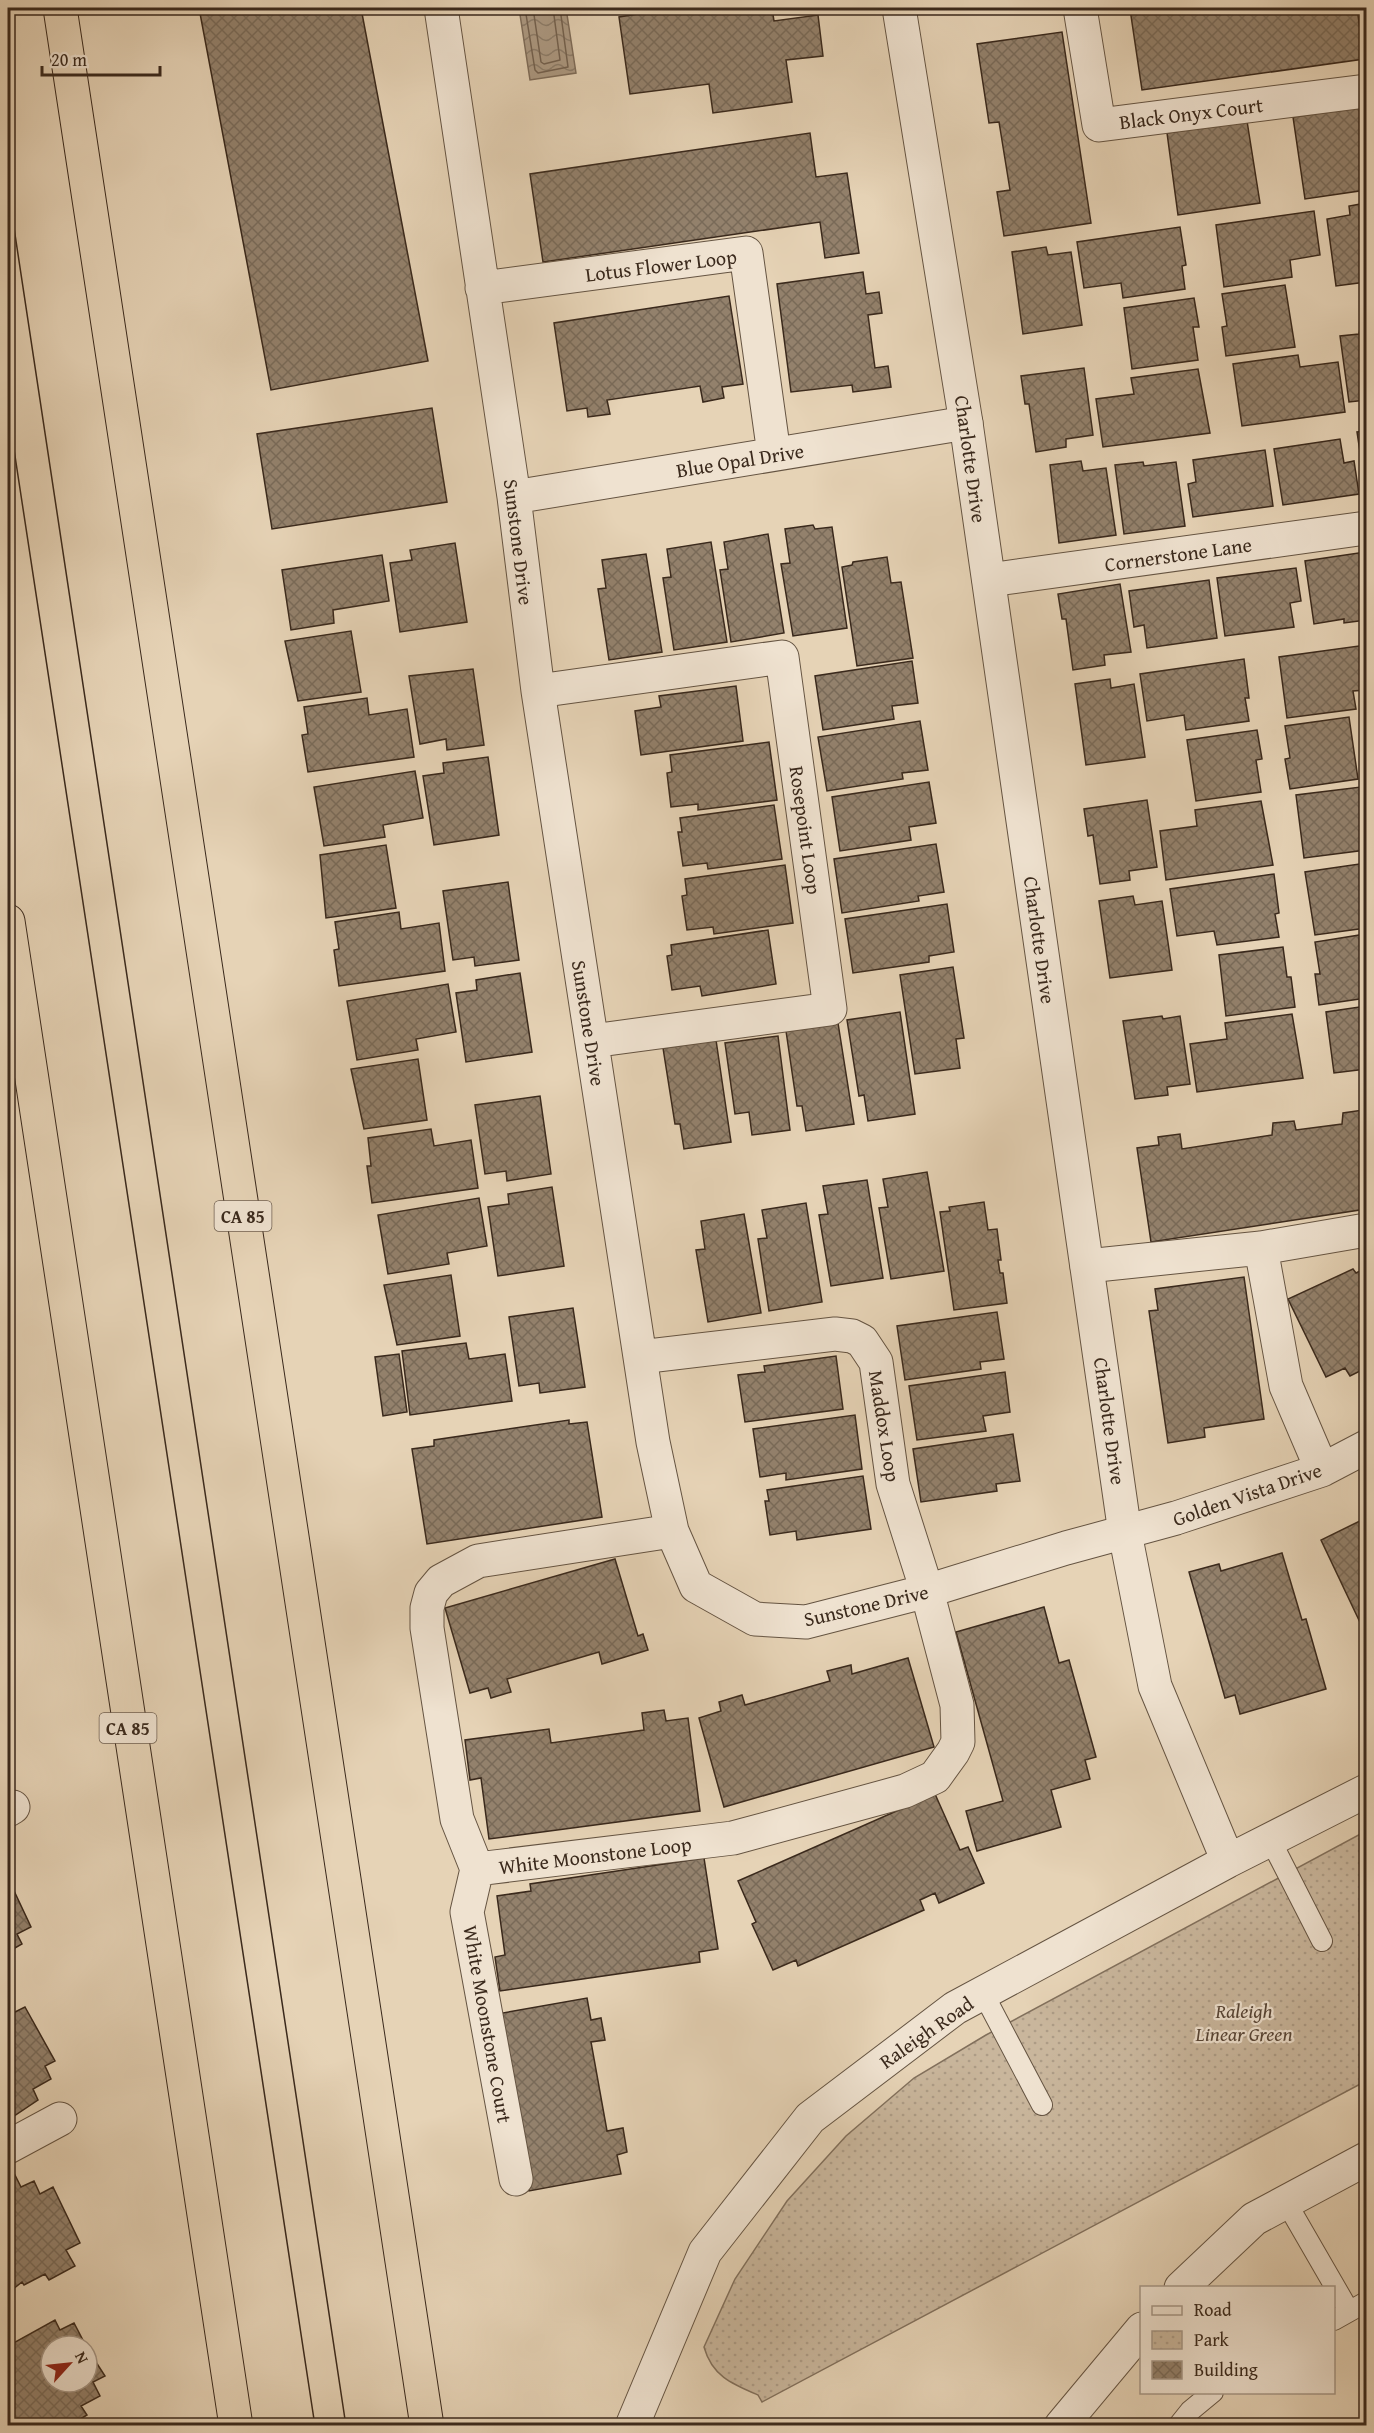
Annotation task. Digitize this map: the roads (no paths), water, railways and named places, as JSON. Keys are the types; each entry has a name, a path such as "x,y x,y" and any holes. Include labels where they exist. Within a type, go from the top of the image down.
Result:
{"highway":[{"name":"CA 85","path":"60,8 427,2426"},
{"name":"CA 85","path":"8,921 236,2426"}],"street":[{"name":"Sunstone Drive","path":"441,8 514,497 538,691 653,1442 672,1531 696,1586 755,1619 806,1622 927,1591 1125,1533"},
{"name":"Charlotte Drive","path":"899,8 966,423 1125,1533 1155,1686 1228,1861"},
{"name":"Black Onyx Court","path":"1080,8 1099,125 1366,91"},
{"name":"Lotus Flower Loop","path":"482,288 747,254 774,454"},
{"name":"Blue Opal Drive","path":"514,497 966,423"},
{"name":"Cornerstone Lane","path":"988,580 1366,528"},
{"name":"Rosepoint Loop","path":"538,691 782,657 830,1009 592,1041"},
{"path":"1087,1266 1261,1248 1366,1230"},
{"path":"1261,1248 1286,1386 1322,1470"},
{"name":"Maddox Loop","path":"640,1357 835,1335 852,1336 862,1341 876,1362 893,1484 927,1591"},
{"name":"Golden Vista Drive","path":"1125,1533 1322,1470 1366,1448"},
{"name":"White Moonstone Loop","path":"672,1531 478,1561 441,1581 431,1593 427,1608 427,1628 457,1819 477,1869 733,1838 862,1804 925,1783 946,1764 958,1742 957,1705 927,1591"},
{"name":"Raleigh Road","path":"632,2426 705,2252 810,2118 955,2008 1228,1861 1366,1791"},
{"name":"White Moonstone Court","path":"477,1869 467,1912 516,2179"},
{"path":"8,2147 60,2119"},
{"path":"1183,2286 1254,2219 1366,2159"},
{"path":"1061,2426 1140,2331"}],"lane":[{"path":"1270,1839 1322,1941"},
{"path":"983,1993 1042,2105"},
{"path":"1286,2202 1350,2311"},
{"path":"1178,2426 1190,2410 1210,2394"}],"water":[{"path":"519,8 566,8 576,73 530,80"}],"tram line":[{"path":"8,188 346,2426"},
{"path":"8,410 315,2426"}],"park label":[{"name":"Raleigh Linear Green","path":"1244,2022"}]}
